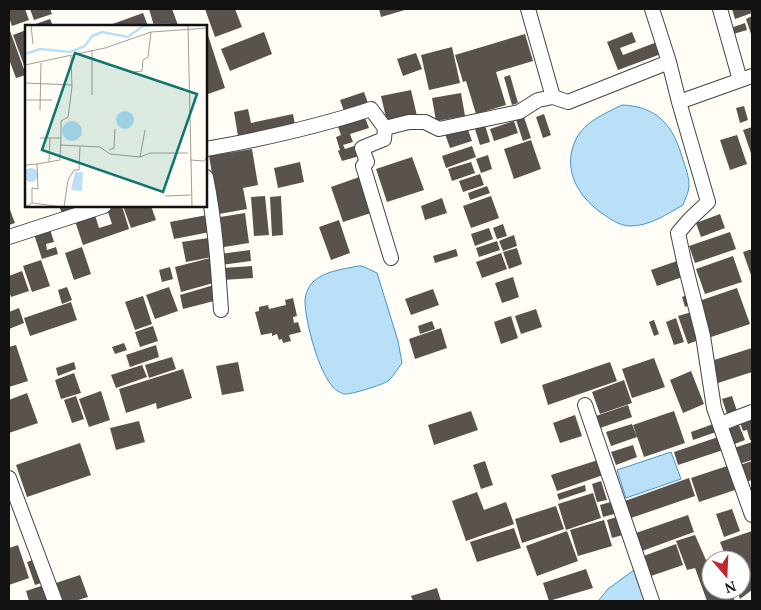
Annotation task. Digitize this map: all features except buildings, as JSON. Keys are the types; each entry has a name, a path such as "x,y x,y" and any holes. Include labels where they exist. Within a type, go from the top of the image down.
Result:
{"street":[{"path":"528,9 552,97"},
{"path":"652,9 670,62 679,102 708,202 690,218 678,233 703,336 714,408 752,515"},
{"path":"679,102 746,78 720,9"},
{"path":"385,128 410,122 425,122 439,129 519,112 538,100 552,97 568,102 670,62"},
{"path":"208,149 291,132 371,109 385,128 384,139 362,148 367,162 363,166 391,258"},
{"path":"208,188 221,310"},
{"path":"9,238 98,208"},
{"path":"585,405 652,601"},
{"path":"720,424 752,412"},
{"path":"9,478 55,601"}],"water":[{"path":"622,105 645,109 663,120 679,148 689,186 683,205 658,219 644,224 627,226 612,220 588,201 575,183 571,162 576,139 584,128"},
{"path":"358,266 377,273 398,341 402,363 388,381 353,393 344,394 336,390 328,381 318,360 307,321 305,298 310,285 318,278 335,271"},
{"path":"671,452 681,479 626,498 617,470"},
{"path":"634,570 644,599 643,601 598,601 608,589"}]}
